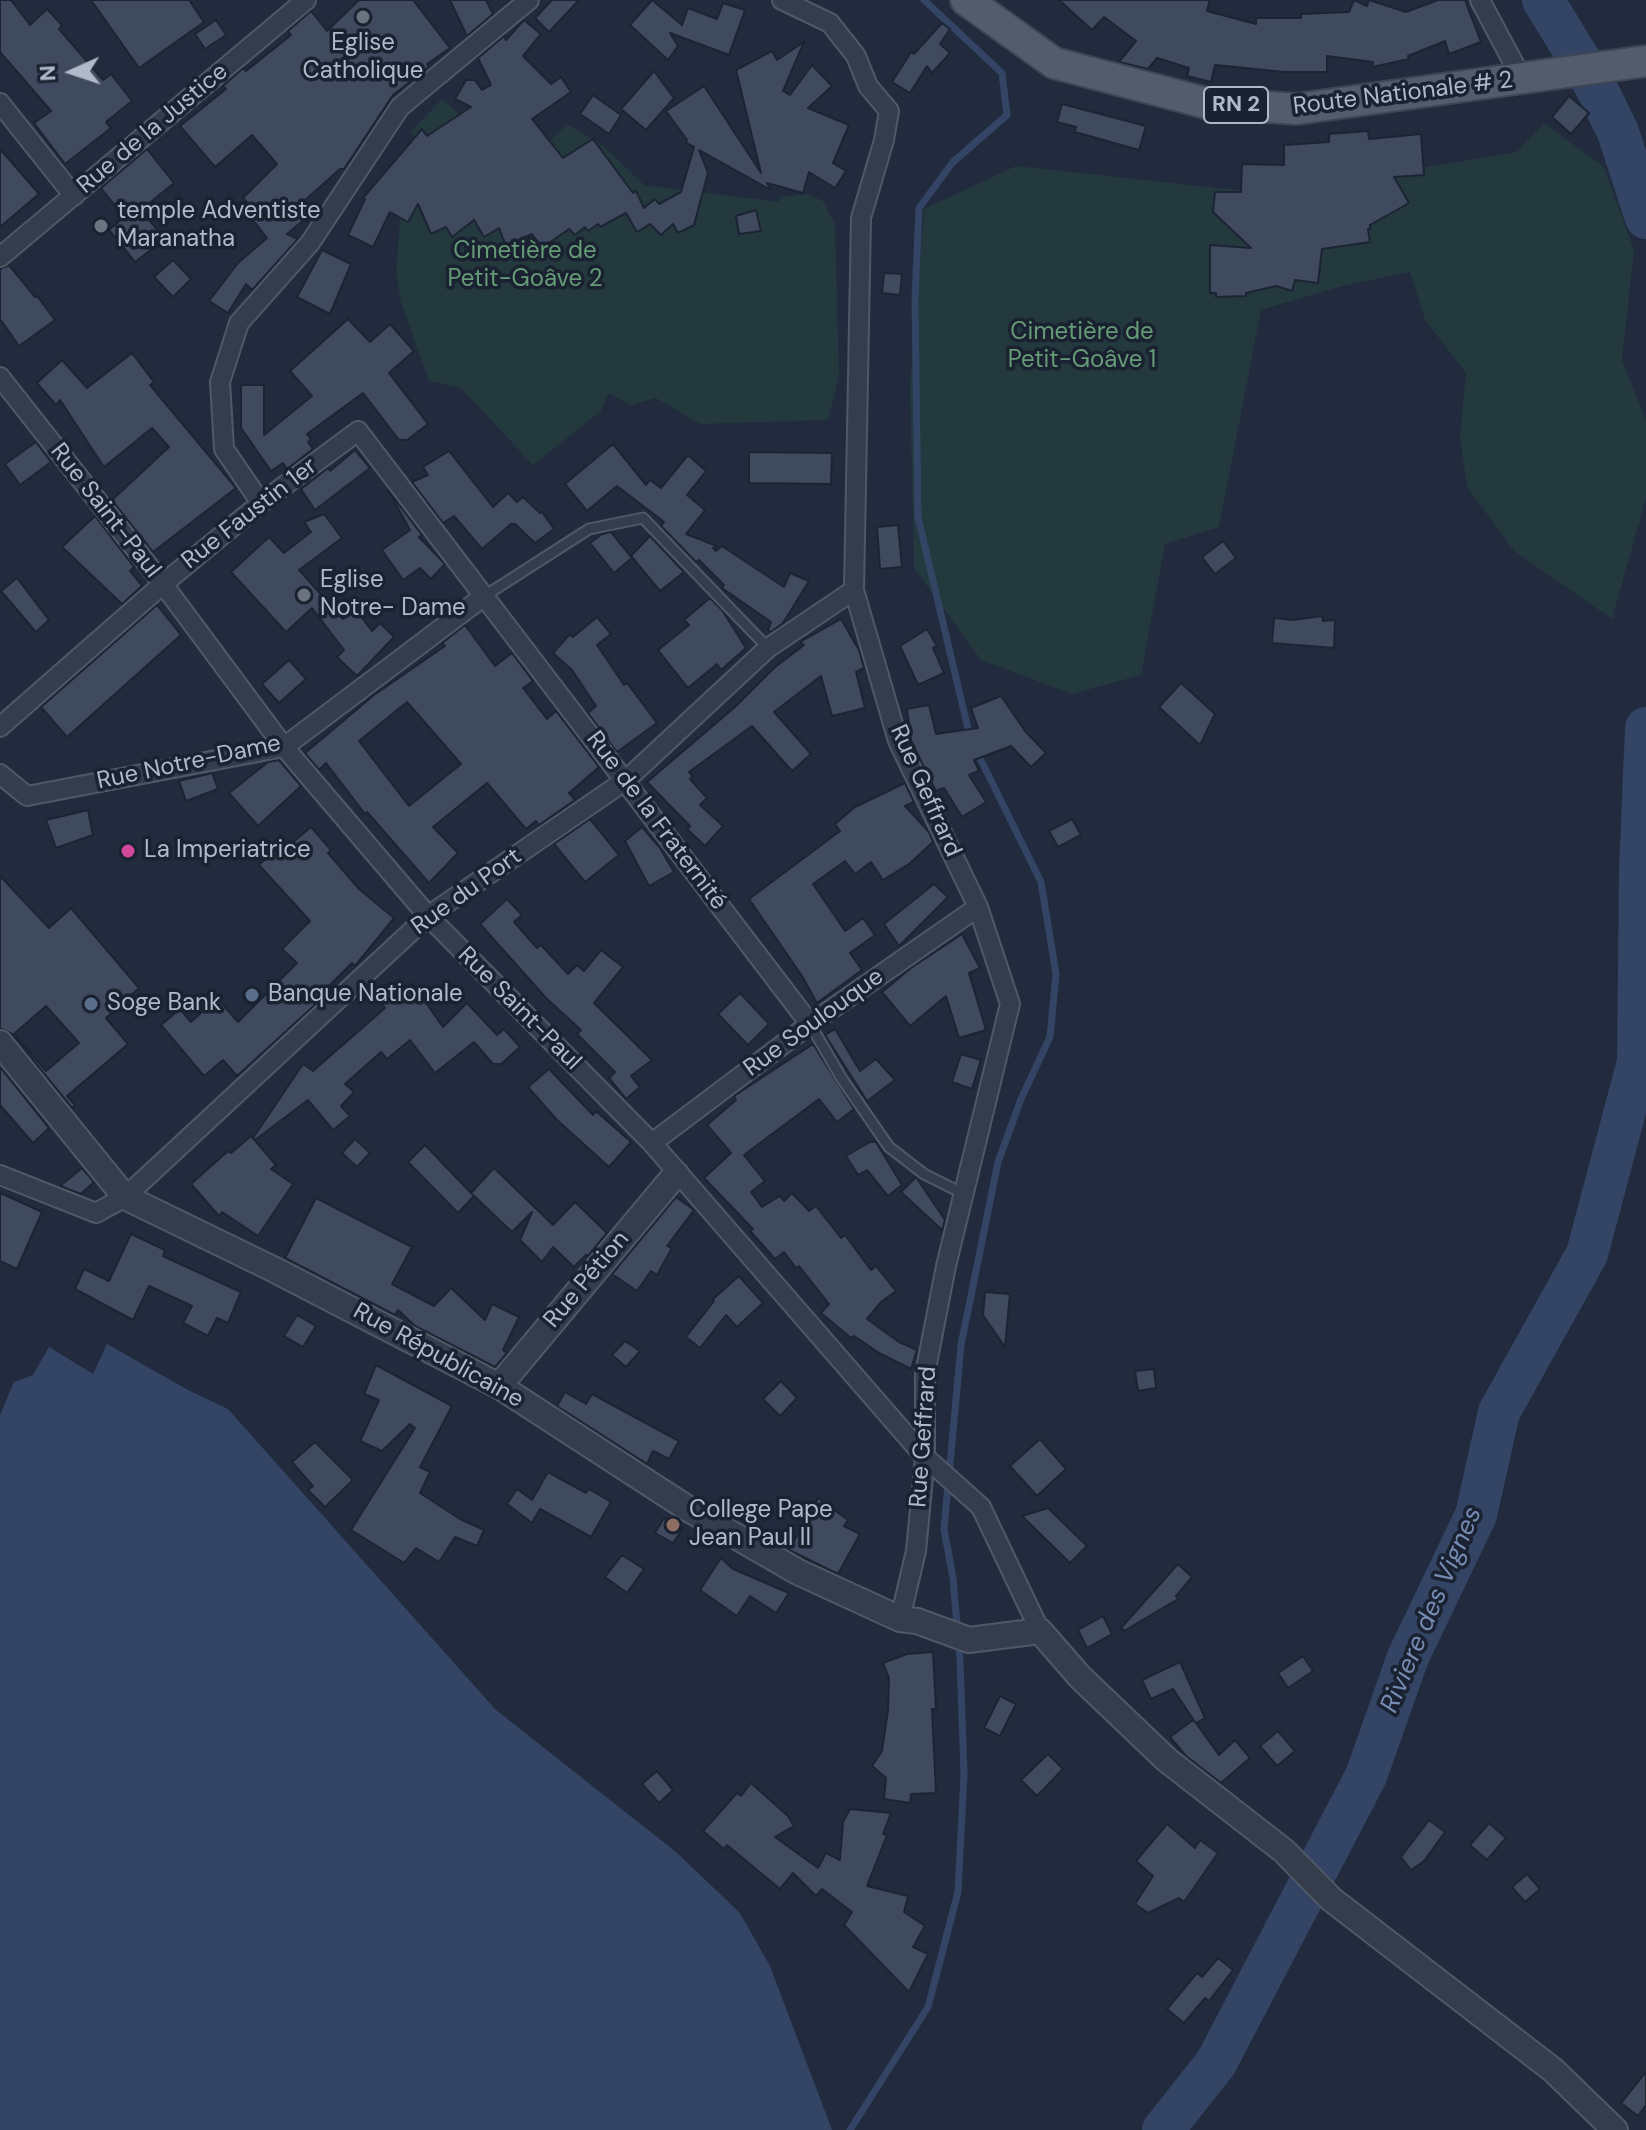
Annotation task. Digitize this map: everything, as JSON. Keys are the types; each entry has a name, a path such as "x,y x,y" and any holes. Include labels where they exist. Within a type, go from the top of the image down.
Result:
{"main road":[{"name":"Route Nationale # 2","path":"966,0 1054,63 1206,103 1297,109 1526,79"},
{"name":"RN 2","path":"1526,79 1646,61"}],"street":[{"name":"Rue de la Justice","path":"0,257 306,0"},
{"path":"261,503 224,449 220,382 239,323 310,243 400,107 529,0"},
{"name":"Rue Geffrard","path":"782,0 830,23 856,56 868,86 889,111 884,140 861,218 854,590 898,741 978,907 1010,1004 946,1266 925,1374 925,1457 908,1620"},
{"path":"1480,0 1526,79"},
{"path":"0,103 74,196"},
{"name":"Rue Saint-Paul","path":"0,377 163,584 284,747 428,916 652,1143 925,1457 981,1507 1040,1631"},
{"name":"Rue Faustin 1er","path":"0,727 163,584 261,503 358,431"},
{"name":"Rue de la Fraternité","path":"358,431 810,1024"},
{"name":"Rue du Port","path":"0,1175 96,1213 125,1197 428,916 626,780 768,648 854,590"},
{"name":"Rue Notre-Dame","path":"0,774 27,796 284,747 483,597"},
{"name":"Rue Soulouque","path":"652,1143 810,1024 978,907"},
{"name":"Rue Républicaine","path":"0,1043 125,1197 275,1270 499,1386 687,1508 798,1572 908,1620 969,1640 1040,1631"},
{"name":"Rue Pétion","path":"499,1386 676,1174"},
{"path":"1040,1631 1080,1677 1167,1760 1284,1851 1331,1899 1553,2070 1615,2130"}],"lane":[{"path":"483,597 589,529 643,518 768,648"},
{"name":"Rue de la Fraternité","path":"810,1024 842,1079 889,1147 924,1174 964,1194"}],"green space":[{"name":"Cimetière de Petit-Goâve 2","path":"442,99 458,113 549,142 567,124 605,147 644,185 778,202 781,197 806,194 823,201 835,225 839,375 828,420 700,424 656,398 631,405 608,393 601,411 533,465 461,388 429,381 401,302 396,273 401,208 435,160 410,132"},
{"name":"Cimetière de Petit-Goâve 1","path":"1544,123 1604,167 1634,250 1622,360 1646,420 1646,498 1612,619 1514,551 1467,487 1460,437 1466,373 1425,320 1410,272 1342,286 1261,310 1219,527 1165,544 1141,675 1072,694 981,660 914,568 910,384 924,209 1016,166 1245,191 1380,175 1517,152"}],"water":[{"path":"107,1344 228,1409 496,1710 676,1852 740,1913 770,1966 832,2130 0,2130 0,1415 14,1382 33,1375 49,1347 93,1374"}],"building":[{"path":"0,0 11,0 30,25 47,9 62,25 59,29 103,80 111,74 132,101 106,122 111,128 65,164 34,123 51,111 0,52"},
{"path":"91,0 189,0 204,22 139,68"},
{"path":"359,0 413,0 450,48 393,95 344,169 340,169 302,203 311,214 287,234 298,239 252,290 246,284 228,313 209,301 238,263 267,238 250,216 257,219 260,216 243,198 277,164 252,135 215,167 180,126 226,89 223,86 243,68 246,71 291,35 288,31 311,11 327,31"},
{"path":"450,0 486,0 493,14 467,36"},
{"path":"552,0 579,0 549,32 535,18"},
{"path":"652,0 682,25 688,8 717,19 723,3 745,10 729,55 670,33 678,46 668,60 630,25"},
{"path":"1059,0 1210,0 1207,11 1256,24 1256,18 1301,18 1301,14 1349,12 1354,0 1367,6 1369,0 1406,12 1438,0 1465,0 1481,42 1449,54 1445,41 1408,56 1409,59 1372,67 1373,62 1327,56 1327,72 1284,72 1215,65 1211,82 1187,76 1189,68 1157,58 1148,69 1119,62 1136,41 1104,17 1092,30"},
{"path":"216,20 226,35 205,49 195,34"},
{"path":"524,20 541,34 523,56 551,84 561,77 571,92 532,119 563,158 593,139 633,193 636,191 644,208 655,199 659,204 681,192 694,147 686,143 687,140 666,111 704,86 761,173 736,70 772,51 777,60 804,42 783,91 790,95 812,65 832,86 808,108 849,125 833,163 846,171 835,188 809,172 803,193 767,183 771,190 699,150 708,173 694,225 678,233 673,224 661,235 650,224 637,232 626,213 600,227 598,224 588,231 585,227 575,235 569,229 542,248 532,234 506,246 499,228 484,237 474,220 452,237 446,227 431,234 418,204 408,222 390,212 373,247 348,235 363,198 422,129 427,136 471,107 455,99 466,80 475,80 482,90 491,85 478,58 504,36 506,40"},
{"path":"942,23 950,29 940,44 950,53 932,73 927,66 910,93 892,82 911,52 914,54"},
{"path":"654,71 674,98 646,130 621,109"},
{"path":"593,95 621,115 609,134 580,114"},
{"path":"1569,96 1589,113 1571,134 1552,117"},
{"path":"1062,104 1146,126 1139,150 1075,132 1076,127 1057,122"},
{"path":"1368,131 1369,139 1421,134 1424,175 1394,177 1409,203 1370,225 1370,242 1322,249 1318,283 1295,280 1292,291 1276,286 1246,293 1246,296 1216,297 1216,293 1210,293 1210,245 1251,248 1213,212 1215,192 1241,192 1242,164 1284,165 1284,145 1329,142 1329,134"},
{"path":"0,149 39,194 0,227"},
{"path":"147,149 174,183 141,210 165,239 135,262 109,230 124,217 101,188"},
{"path":"756,210 761,231 739,234 736,216"},
{"path":"322,250 351,264 330,314 297,297"},
{"path":"173,260 191,279 173,297 154,277"},
{"path":"9,265 55,320 19,346 0,319 0,269"},
{"path":"884,273 902,274 900,295 882,293"},
{"path":"348,319 370,342 390,324 414,351 389,373 428,424 407,440 399,440 363,393 307,434 313,449 287,469 283,463 271,471 241,428 241,385 264,385 264,435 312,396 290,371"},
{"path":"132,353 154,382 150,385 236,488 153,552 112,500 169,447 152,428 104,467 60,400 56,405 37,383 62,360 87,388"},
{"path":"36,442 51,462 20,485 5,464"},
{"path":"613,444 646,485 650,480 661,488 688,455 706,471 687,495 705,510 686,534 717,546 713,548 716,551 722,546 784,587 790,573 809,581 783,623 771,632 768,630 771,622 722,588 724,585 661,526 664,522 617,486 587,511 565,484"},
{"path":"355,450 370,468 315,510 301,489"},
{"path":"449,451 493,507 508,493 517,502 523,497 542,512 554,529 535,543 515,524 511,524 482,549 454,516 443,523 412,482 428,475 423,467"},
{"path":"749,452 832,453 831,484 749,483"},
{"path":"388,490 422,535 419,537 445,564 431,579 420,568 403,580 382,550 410,530"},
{"path":"324,514 342,538 299,570 343,619 356,610 372,631 380,623 394,637 357,676 337,657 344,650 312,608 286,632 231,572 269,537 284,553 311,532 304,522"},
{"path":"95,516 134,567 130,571 142,586 122,604 62,547"},
{"path":"898,525 902,567 880,569 877,527"},
{"path":"611,532 632,558 614,573 590,543 602,534"},
{"path":"650,536 684,572 660,591 631,556"},
{"path":"1223,541 1236,558 1215,574 1202,557"},
{"path":"17,578 49,620 36,632 1,591"},
{"path":"710,598 722,610 746,648 721,670 717,664 688,688 658,650 689,625 684,620"},
{"path":"157,605 181,635 67,737 41,707"},
{"path":"1322,616 1323,621 1335,620 1334,648 1272,643 1274,618 1293,620"},
{"path":"597,617 611,634 597,645 624,685 627,683 657,723 617,752 588,713 596,706 572,670 553,653 570,634 573,637"},
{"path":"841,619 859,650 864,668 856,672 865,708 832,716 821,676 774,712 811,754 792,771 752,726 689,772 693,776 690,779 707,798 700,805 723,826 705,846 647,782 804,645 800,642"},
{"path":"465,625 495,666 512,653 533,681 523,688 547,719 556,711 599,767 569,793 575,800 539,825 536,821 526,829 487,783 433,827 458,853 429,883 367,812 365,814 326,763 319,770 305,753 374,695 445,646 442,643","holes":["407,702 461,764 409,806 359,741"]},
{"path":"927,629 937,646 933,648 944,673 918,685 900,646"},
{"path":"289,660 306,679 279,703 262,684"},
{"path":"1181,683 1215,714 1200,745 1159,707"},
{"path":"1001,696 1025,731 1046,753 1031,767 1011,746 974,760 979,771 969,775 986,802 962,817 944,788 936,791 911,741 907,709 929,705 936,734 978,728 971,708"},
{"path":"279,760 301,786 258,826 229,793 268,762"},
{"path":"212,773 218,789 186,801 179,781"},
{"path":"905,783 914,802 905,806 929,832 933,842 909,864 883,880 871,862 855,874 845,861 813,884 845,931 863,918 875,935 850,953 862,970 817,1003 749,899 840,831 835,824 855,807"},
{"path":"88,810 93,835 56,848 46,820"},
{"path":"590,819 619,855 585,882 554,844"},
{"path":"1072,819 1081,835 1058,847 1049,831"},
{"path":"311,827 331,850 328,853 359,889 394,918 355,966 352,963 315,1000 317,1003 237,1076 223,1060 204,1076 161,1025 180,1009 191,1022 217,998 238,1022 297,963 282,949 310,921 259,865 277,848 281,852"},
{"path":"642,827 660,848 674,872 649,886 625,841"},
{"path":"0,876 49,928 71,908 139,988 106,1018 128,1044 67,1096 75,1105 72,1108 12,1034 0,1028","holes":["46,1006 79,1043 46,1071 14,1034"]},
{"path":"934,884 948,897 899,946 884,924"},
{"path":"507,899 522,915 514,922 537,948 541,945 568,974 577,965 584,971 601,950 623,967 594,1003 652,1060 631,1076 640,1087 626,1099 609,1078 615,1072 577,1034 581,1030 547,999 480,924"},
{"path":"962,934 980,968 969,973 986,1030 959,1038 946,996 910,1026 882,992 911,968"},
{"path":"412,983 443,1027 467,1003 497,1035 504,1029 520,1047 501,1064 493,1064 474,1042 435,1073 410,1040 387,1059 381,1052 345,1084 354,1092 341,1106 350,1116 333,1130 308,1100 255,1140 253,1138 303,1064 313,1071 385,1008 382,1004"},
{"path":"740,993 769,1024 748,1045 718,1014"},
{"path":"835,1029 860,1071 876,1059 895,1080 867,1101 825,1035"},
{"path":"813,1044 854,1109 837,1122 819,1099 744,1155 765,1181 751,1192 762,1207 780,1196 784,1201 792,1193 809,1211 816,1206 841,1238 845,1235 871,1270 876,1266 896,1291 881,1302 867,1319 899,1342 917,1350 911,1369 854,1336 851,1338 821,1313 829,1304 799,1266 796,1268 784,1252 775,1259 750,1231 753,1229 704,1178 731,1153 707,1125 736,1100 734,1096"},
{"path":"961,1054 981,1060 972,1089 952,1082"},
{"path":"0,1067 49,1128 33,1143 0,1105"},
{"path":"549,1069 593,1115 596,1111 631,1142 609,1167 557,1120 528,1087"},
{"path":"251,1136 276,1165 271,1169 293,1184 258,1236 222,1212 219,1216 191,1184 228,1151 231,1153"},
{"path":"355,1139 370,1153 357,1167 342,1153"},
{"path":"870,1142 876,1142 902,1185 888,1196 867,1170 858,1175 846,1156"},
{"path":"425,1145 471,1193 494,1168 553,1225 575,1202 607,1233 574,1267 553,1247 542,1262 520,1240 532,1212 512,1232 472,1194 474,1196 458,1213 408,1162"},
{"path":"82,1168 94,1182 81,1194 60,1186"},
{"path":"916,1177 945,1220 942,1230 901,1192"},
{"path":"0,1193 42,1212 17,1269 0,1261"},
{"path":"676,1197 694,1210 667,1246 672,1248 657,1275 651,1271 637,1291 612,1274"},
{"path":"316,1198 412,1247 392,1284 434,1306 451,1288 485,1320 492,1304 519,1317 503,1350 507,1353 495,1367 415,1326 398,1310 395,1315 285,1258"},
{"path":"131,1234 165,1250 163,1256 241,1292 228,1323 217,1318 208,1336 183,1323 192,1306 149,1286 133,1320 75,1289 84,1269 109,1281"},
{"path":"739,1276 763,1303 737,1327 726,1315 700,1348 686,1337 713,1299"},
{"path":"985,1292 1010,1294 1005,1347 983,1315"},
{"path":"297,1315 316,1326 303,1347 284,1336"},
{"path":"625,1341 640,1351 626,1367 612,1355"},
{"path":"376,1365 452,1406 420,1467 430,1472 420,1493 460,1519 484,1530 477,1546 455,1537 439,1562 416,1548 404,1563 351,1530 415,1428 410,1424 382,1451 360,1441 379,1400 364,1394"},
{"path":"1154,1369 1156,1388 1138,1391 1135,1371"},
{"path":"781,1381 797,1398 780,1416 763,1399"},
{"path":"565,1392 586,1404 592,1394 679,1441 669,1459 653,1451 647,1464 557,1406"},
{"path":"1040,1439 1066,1469 1037,1496 1010,1466"},
{"path":"315,1442 353,1480 325,1507 308,1490 313,1486 292,1462"},
{"path":"548,1472 586,1493 589,1489 611,1502 591,1537 540,1509 532,1523 507,1504 517,1489 532,1500"},
{"path":"818,1498 848,1520 844,1526 860,1534 838,1574 789,1550"},
{"path":"1048,1508 1087,1546 1070,1563 1022,1516"},
{"path":"664,1518 683,1528 673,1543 655,1533"},
{"path":"622,1555 644,1569 627,1593 605,1577"},
{"path":"721,1558 733,1569 789,1593 776,1613 750,1596 737,1616 700,1590"},
{"path":"1178,1564 1192,1577 1176,1596 1178,1599 1124,1631 1121,1628"},
{"path":"1103,1616 1112,1634 1087,1648 1078,1630"},
{"path":"933,1652 936,1793 911,1794 910,1803 884,1799 886,1778 872,1766 882,1751 888,1710 889,1678 883,1663 907,1654"},
{"path":"1303,1656 1313,1671 1288,1688 1278,1673"},
{"path":"1180,1662 1205,1718 1196,1723 1219,1755 1235,1740 1250,1758 1221,1783 1186,1756 1170,1737 1193,1720 1195,1722 1173,1689 1151,1699 1142,1680"},
{"path":"1000,1696 1016,1704 1000,1736 984,1728"},
{"path":"1278,1731 1295,1751 1277,1766 1260,1746"},
{"path":"1048,1754 1063,1769 1037,1796 1021,1780"},
{"path":"657,1771 673,1790 659,1803 642,1784"},
{"path":"751,1783 788,1816 794,1826 775,1837 818,1868 826,1853 840,1860 843,1822 850,1809 891,1813 883,1834 887,1835 867,1886 908,1896 904,1912 925,1926 913,1947 928,1954 909,1992 844,1925 852,1912 822,1889 816,1896 793,1873 780,1889 727,1845 724,1849 703,1831 737,1793 741,1796"},
{"path":"1429,1820 1445,1832 1424,1861 1411,1870 1401,1857"},
{"path":"1489,1823 1506,1838 1487,1860 1470,1845"},
{"path":"1167,1824 1195,1848 1200,1840 1218,1853 1184,1902 1179,1898 1148,1913 1135,1904 1153,1876 1136,1861"},
{"path":"1527,1874 1540,1889 1525,1902 1512,1887"},
{"path":"1218,1958 1233,1970 1209,2001 1205,1998 1184,2023 1167,2009 1197,1973 1202,1977"},
{"path":"1646,2072 1646,2105 1638,2116 1621,2103"}],"waterway":[{"path":"924,0 1002,73 1007,115 953,162 919,208 915,299 918,517 970,737"},
{"name":"Riviere des Vignes","path":"1543,0 1595,85 1618,132 1646,218"},
{"name":"Riviere des Vignes","path":"1163,2130 1216,2063 1366,1776 1408,1657 1476,1515 1499,1412 1587,1254 1638,1062 1640,871 1646,728"},
{"path":"850,2130 928,2007 958,1892 964,1775 960,1660 953,1578 944,1529 961,1345 998,1162 1021,1099 1050,1037 1056,974 1041,882 977,752"}],"place":[{"name":"Eglise Catholique","path":"363,17"},
{"name":"temple Adventiste Maranatha","path":"101,226"},
{"name":"Eglise Notre- Dame","path":"304,595"},
{"name":"La Imperiatrice","path":"128,851"},
{"name":"Banque Nationale","path":"252,995"},
{"name":"Soge Bank","path":"91,1004"},
{"name":"College Pape Jean Paul II","path":"673,1525"}]}
